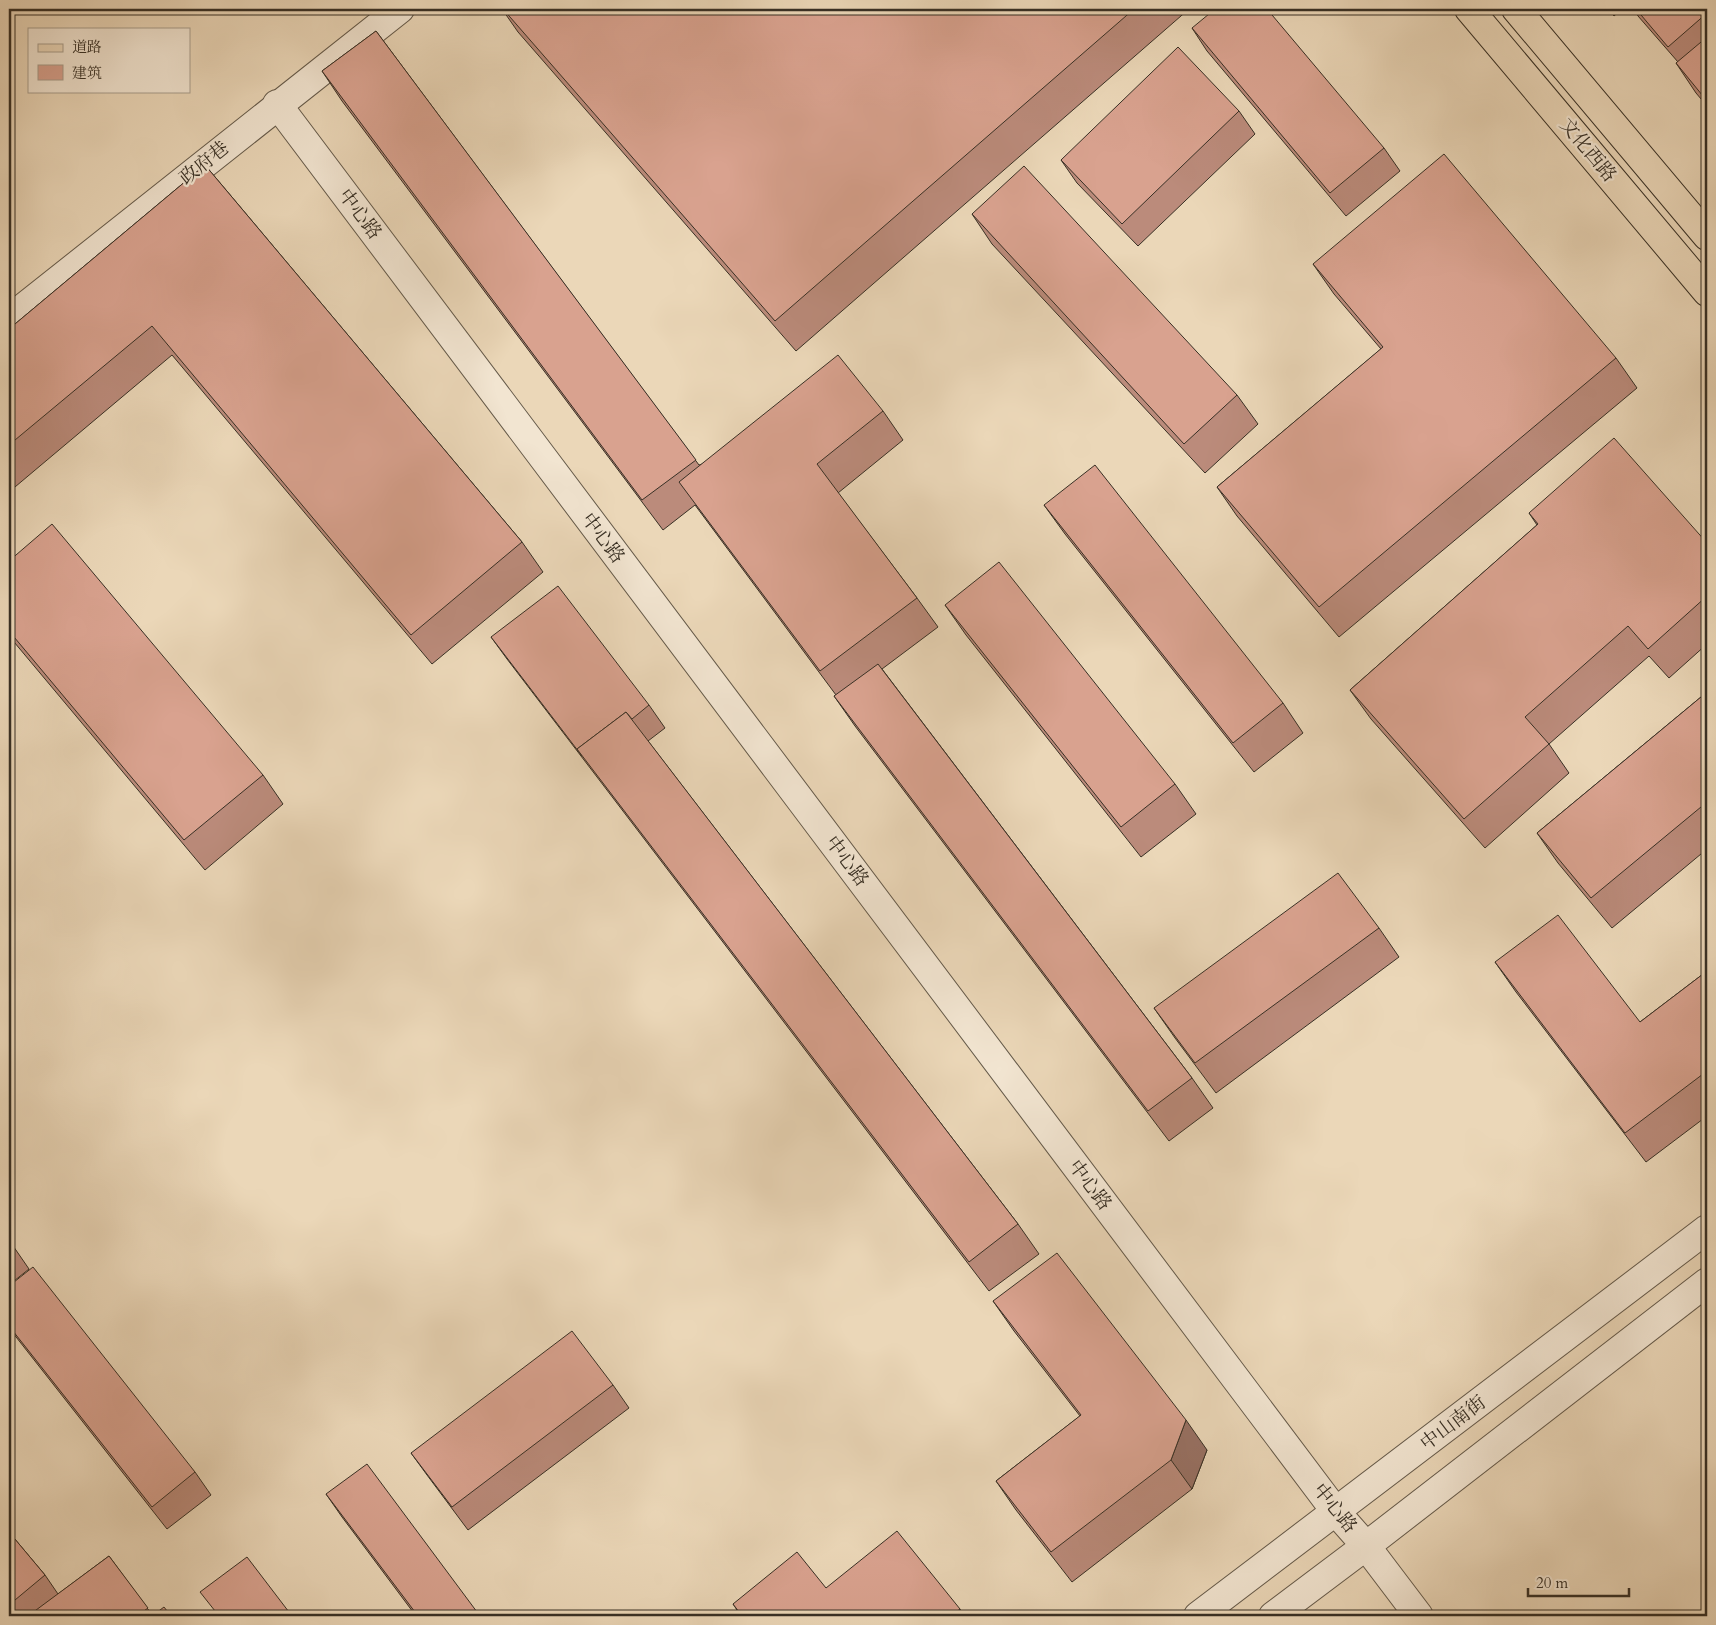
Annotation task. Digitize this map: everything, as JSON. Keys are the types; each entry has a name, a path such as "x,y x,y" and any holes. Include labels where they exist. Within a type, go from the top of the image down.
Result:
{"main road":[{"name":"文化西路","path":"1469,9 1707,292"},
{"name":"文化西路","path":"1516,9 1707,236"}],"street":[{"name":"政府巷","path":"9,318 277,104 400,9"},
{"name":"中心路","path":"277,104 1336,1512 1366,1546 1419,1616"},
{"name":"中山南街","path":"1198,1616 1707,1229"},
{"path":"1273,1616 1707,1282"}],"building":[{"path":"503,9 1134,9 775,321"},
{"path":"1215,9 1267,9 1384,148 1330,193 1192,28"},
{"path":"1636,9 1707,9 1707,13 1668,47"},
{"path":"376,31 696,460 642,500 322,71"},
{"path":"1707,37 1707,101 1676,63"},
{"path":"1178,47 1239,111 1122,224 1061,160"},
{"path":"1444,154 1616,358 1319,607 1217,487 1383,347 1313,264"},
{"path":"205,165 522,542 411,635 152,326 9,445 9,329"},
{"path":"1024,166 1237,395 1184,444 972,214"},
{"path":"838,355 883,411 817,464 917,598 820,671 679,482"},
{"path":"1614,438 1707,543 1707,596 1648,649 1628,626 1525,717 1549,744 1464,819 1350,690 1538,524 1529,513"},
{"path":"1095,465 1283,703 1233,743 1044,505"},
{"path":"52,524 263,775 184,840 9,631 9,561"},
{"path":"999,562 1175,784 1121,827 945,605"},
{"path":"558,586 649,705 632,719 626,712 577,749 582,756 491,637"},
{"path":"878,664 1192,1078 1148,1111 834,696"},
{"path":"1707,692 1707,802 1591,898 1537,833"},
{"path":"626,712 1018,1224 969,1262 577,749"},
{"path":"1338,873 1379,928 1195,1063 1154,1008"},
{"path":"1558,915 1640,1022 1707,971 1707,1071 1625,1133 1495,962"},
{"path":"9,1240 13,1246 9,1250"},
{"path":"1057,1253 1186,1420 1171,1460 1051,1552 996,1481 1081,1415 993,1301"},
{"path":"33,1267 195,1472 152,1507 9,1326 9,1286"},
{"path":"572,1331 613,1385 452,1507 411,1453"},
{"path":"367,1464 480,1616 418,1616 326,1494"},
{"path":"897,1531 960,1609 951,1616 742,1616 733,1604 797,1552 826,1588"},
{"path":"9,1532 45,1575 9,1605"},
{"path":"109,1556 148,1608 137,1616 28,1616"},
{"path":"247,1557 292,1616 219,1616 200,1592"},
{"path":"164,1607 171,1616 152,1616"}]}
